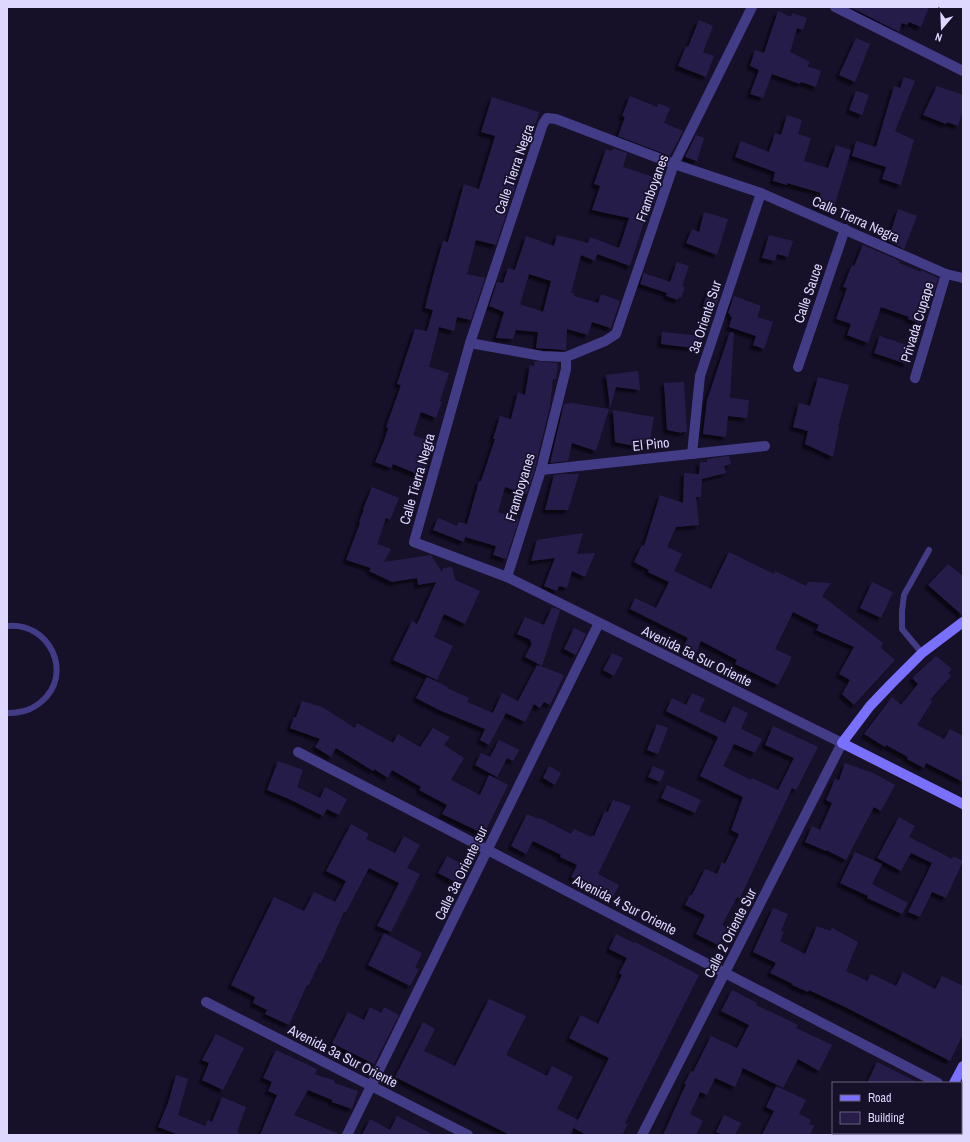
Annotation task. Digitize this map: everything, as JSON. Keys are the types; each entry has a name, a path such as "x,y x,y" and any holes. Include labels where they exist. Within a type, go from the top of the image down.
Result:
{"street":[{"name":"Framboyanes","path":"470,344 542,356 566,357 605,341 616,334 674,164 752,7"},
{"path":"835,7 963,71"},
{"name":"Calle Tierra Negra","path":"414,542 470,344 543,124 548,118 556,119 674,164 761,193 946,274 963,278"},
{"name":"3a Oriente Sur","path":"692,454 700,376 761,193"},
{"name":"Calle Sauce","path":"798,367 845,229"},
{"name":"Privada Cupape","path":"914,378 946,274"},
{"name":"Framboyanes","path":"507,577 540,470 566,369 566,357"},
{"name":"El Pino","path":"540,470 765,446"},
{"name":"Avenida 5a Sur Oriente","path":"414,542 507,577 963,804"},
{"path":"842,743 870,706 922,653 963,622"},
{"name":"Calle 3a Oriente sur","path":"347,1135 599,623"},
{"name":"Calle 2 Oriente Sur","path":"642,1135 842,743"},
{"name":"Avenida 4 Sur Oriente","path":"298,752 936,1082"},
{"name":"Avenida 3a Sur Oriente","path":"206,1002 468,1135"},
{"path":"955,1082 963,1066"}],"lane":[{"path":"922,653 902,629 902,611 904,595 930,550"},
{"path":"7,626 14,625 27,627 40,634 49,644 55,657 57,671 54,685 46,698 34,708 20,712 7,712"}],"building":[{"path":"850,7 929,7 921,27 909,22 907,25 902,23 899,32"},
{"path":"778,11 791,17 792,13 807,18 803,30 797,28 790,52 810,62 807,66 821,71 816,87 801,82 800,84 772,74 763,98 750,94 759,70 750,66 755,50 764,53"},
{"path":"699,20 713,26 703,52 714,56 706,77 678,66 686,46 688,47"},
{"path":"856,38 870,44 855,82 839,75"},
{"path":"904,77 915,81 895,131 914,140 901,185 882,179 886,167 852,156 856,141 876,147 894,86 900,88"},
{"path":"937,86 963,95 963,110 958,126 947,122 946,124 923,115"},
{"path":"856,91 869,95 862,115 849,110"},
{"path":"630,96 657,107 658,103 670,108 664,123 683,131 670,156 618,136 625,117 622,116"},
{"path":"492,97 539,112 529,143 522,141 509,182 516,185 496,245 476,240 467,274 485,278 471,320 457,317 454,331 439,327 429,367 449,373 440,401 442,402 436,418 421,412 413,435 435,443 422,476 393,464 391,468 375,462 384,441 388,428 386,427 401,385 397,384 415,329 427,331 433,310 425,308 433,276 443,241 448,242 464,184 479,189 495,136 481,132"},
{"path":"787,115 802,120 798,134 811,138 804,161 828,168 836,145 851,150 833,211 816,205 821,193 787,183 787,185 773,181 775,172 735,157 741,141 769,152 775,133 781,135"},
{"path":"696,135 704,138 697,161 685,157"},
{"path":"613,148 627,153 623,167 660,179 657,189 659,189 654,204 650,203 630,266 597,254 595,261 581,255 571,293 574,293 574,296 598,303 601,294 620,301 611,328 592,322 588,335 567,329 566,350 536,348 538,332 516,330 513,339 496,338 504,312 489,306 497,282 503,283 508,268 515,270 526,236 554,246 557,235 588,243 590,237 619,248 629,218 592,210 600,186 594,184 606,149 612,151","holes":["529,274 551,281 543,312 520,304"]},
{"path":"898,209 917,216 904,249 888,241"},
{"path":"704,212 728,219 717,255 686,243 692,229 699,232"},
{"path":"769,235 793,241 788,257 777,254 775,261 762,258"},
{"path":"863,245 900,261 899,263 921,272 921,270 938,278 921,324 908,319 909,317 881,307 868,343 847,335 851,324 836,319 847,288 843,287 852,265 854,266"},
{"path":"677,262 689,266 682,286 685,287 681,298 679,297 678,300 666,296 667,293 640,284 644,273 670,282"},
{"path":"710,287 721,291 715,309 703,305"},
{"path":"734,296 761,306 757,317 773,322 764,349 753,345 756,336 729,327 732,317 728,313"},
{"path":"662,332 702,336 701,349 661,344"},
{"path":"730,332 734,333 730,398 749,400 747,418 728,416 726,437 703,434 707,400"},
{"path":"880,336 912,347 906,364 874,353"},
{"path":"535,361 558,363 556,379 553,379 550,406 527,494 505,487 498,512 519,519 506,559 493,555 496,546 465,537 464,542 433,530 438,518 457,526 459,522 467,524 479,481 481,481 495,439 493,439 500,416 511,419 518,392 525,395 530,365 534,366"},
{"path":"638,371 640,390 616,387 610,408 606,375"},
{"path":"818,377 849,385 838,427 833,457 805,444 808,431 793,427 799,403 810,406"},
{"path":"684,382 687,432 682,433 667,430 664,383"},
{"path":"572,403 609,409 596,451 572,443 568,461 550,463 564,404"},
{"path":"613,410 654,417 649,445 635,442 634,446 615,442"},
{"path":"729,456 731,464 724,466 726,473 702,479 701,497 696,497 699,525 676,527 667,547 682,554 674,571 711,589 729,552 774,574 775,571 806,586 808,582 831,583 822,596 883,643 881,648 895,660 854,705 842,694 850,680 839,674 854,647 816,630 819,625 793,612 775,649 792,657 778,685 735,664 737,660 701,641 696,653 683,647 688,638 630,609 635,598 656,608 669,582 648,572 649,570 634,562 642,545 644,546 660,495 683,503 684,473 699,474 700,462 707,462 707,459"},
{"path":"579,474 568,510 545,510 554,475"},
{"path":"372,487 399,498 390,520 386,518 377,544 391,549 384,562 431,555 442,572 443,568 452,567 455,580 480,591 465,624 444,614 434,637 453,646 437,680 393,660 412,621 417,624 436,582 418,585 417,578 392,582 369,571 371,568 346,560"},
{"path":"583,533 577,554 595,553 585,577 572,571 567,588 559,586 557,591 544,586 555,558 531,561 537,540"},
{"path":"948,564 963,576 963,616 928,585"},
{"path":"872,582 893,592 881,618 860,608"},
{"path":"552,607 560,610 542,666 525,657 532,643 530,642 531,640 517,634 525,617 544,625"},
{"path":"574,628 586,634 576,655 564,649"},
{"path":"612,653 623,658 614,676 603,670"},
{"path":"936,656 952,669 948,673 951,676 930,700 932,702 917,725 944,739 950,729 963,736 963,782 926,763 924,768 907,759 908,757 886,745 885,747 864,734 892,697 901,705 918,684 912,678"},
{"path":"537,665 564,675 550,705 544,702 540,708 534,704 525,722 506,713 489,745 480,740 485,729 439,710 416,698 427,677 469,698 467,702 493,713 502,693 518,701"},
{"path":"692,693 705,699 699,711 725,723 733,706 748,713 741,729 762,739 755,753 734,744 723,766 751,780 752,778 778,790 794,758 765,745 773,726 818,747 796,790 792,788 740,898 737,897 722,925 727,928 718,945 696,934 705,915 685,905 690,895 692,895 705,869 717,874 722,862 725,864 739,834 731,830 743,797 700,776 718,737 666,711 672,698 686,705"},
{"path":"302,701 322,707 355,728 357,723 393,743 398,734 420,747 433,728 450,737 444,745 464,758 451,780 480,795 489,775 508,785 484,834 442,814 447,805 419,790 421,787 392,770 388,778 374,769 373,771 336,748 331,757 315,747 320,739 290,728"},
{"path":"657,724 668,728 658,754 647,750"},
{"path":"499,740 519,750 513,761 507,758 497,777 475,765 481,753 490,757"},
{"path":"278,761 303,770 297,787 320,798 325,787 347,799 339,815 327,809 323,816 267,790"},
{"path":"845,763 873,773 895,785 881,811 874,807 846,860 805,842 812,826 820,830 832,803 826,800 835,779 839,780"},
{"path":"549,766 561,773 555,785 543,778"},
{"path":"653,766 665,771 660,782 648,777"},
{"path":"667,785 701,800 695,813 661,798"},
{"path":"613,800 631,806 598,874 619,885 613,897 571,877 577,865 533,841 526,854 511,846 527,814 538,819 542,819 571,834 574,829 591,837 592,835 594,836 605,811 608,812"},
{"path":"899,817 915,826 909,837 952,859 953,856 963,861 946,898 932,892 920,917 908,912 932,863 911,853 901,871 877,858"},
{"path":"351,824 369,834 366,839 395,853 404,836 420,845 407,868 420,874 391,932 377,926 399,883 369,868 346,912 344,912 321,963 319,963 309,985 307,985 289,1025 265,1014 267,1010 253,1003 255,997 231,985 274,897 304,911 314,892 335,902 346,881 326,871"},
{"path":"855,852 882,864 872,884 908,903 902,914 867,898 868,896 840,883"},
{"path":"447,856 470,868 461,885 438,873"},
{"path":"773,908 788,914 781,931 784,932 780,941 805,954 817,926 830,931 832,928 858,942 846,971 867,981 871,974 896,986 903,972 935,989 942,976 963,986 963,1034 950,1061 847,1008 809,990 808,992 792,985 793,984 770,973 776,963 753,952"},
{"path":"384,933 422,953 415,968 419,969 410,986 368,965"},
{"path":"616,934 634,943 635,942 699,975 625,1123 628,1124 622,1135 586,1135 574,1128 609,1058 569,1038 581,1015 598,1024 622,975 619,973 627,958 609,949"},
{"path":"732,990 757,1003 756,1005 798,1025 796,1028 832,1045 819,1071 798,1059 783,1088 743,1068 735,1087 715,1078 707,1095 700,1092 690,1114 703,1121 696,1135 663,1135 686,1084 684,1084 691,1071 693,1072 711,1036 737,1048 749,1025 721,1011"},
{"path":"489,999 526,1016 506,1055 547,1076 552,1066 573,1077 557,1109 578,1120 570,1135 510,1135 395,1077 423,1022 435,1029 424,1051 455,1066"},
{"path":"370,1007 381,1013 384,1007 399,1015 374,1064 332,1043 348,1012 364,1020"},
{"path":"216,1034 244,1048 223,1090 202,1080 209,1063 202,1060"},
{"path":"276,1050 317,1069 315,1074 335,1081 334,1083 358,1091 352,1109 332,1102 332,1100 308,1090 294,1115 341,1135 260,1135 277,1095 268,1091 272,1082 263,1078"},
{"path":"877,1062 917,1082 867,1082"},
{"path":"176,1075 188,1079 178,1115 205,1126 208,1120 212,1122 222,1097 246,1107 237,1132 242,1135 179,1135 158,1127 168,1103"},
{"path":"776,1086 806,1100 799,1114 811,1120 809,1124 814,1126 810,1135 762,1135 774,1111 766,1107"},
{"path":"724,1115 741,1123 735,1135 723,1135 716,1132"},
{"path":"397,1116 434,1135 362,1135 370,1119 390,1130"}]}
